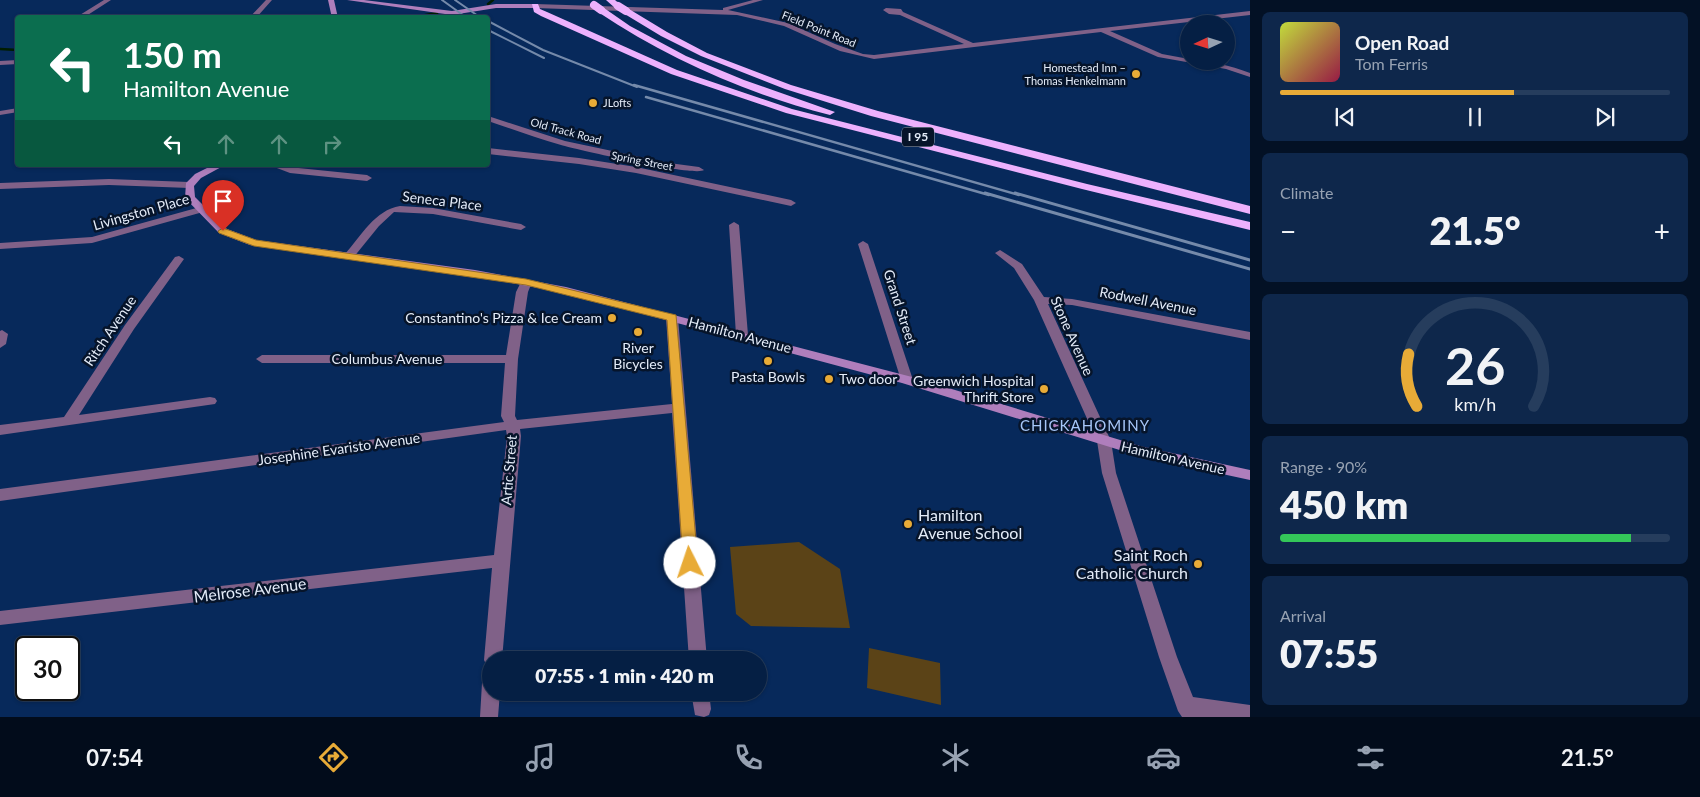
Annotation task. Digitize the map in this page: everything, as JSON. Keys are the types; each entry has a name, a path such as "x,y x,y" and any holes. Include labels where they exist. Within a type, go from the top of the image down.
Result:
{"highway":[{"name":"I 95","path":"610,0 661,33 710,56 825,98 910,123 1250,210"},
{"name":"I 95","path":"595,5 640,35 687,59 726,76 799,102 886,129 1250,226"},
{"path":"535,6 544,14 654,64 693,80 762,103 847,127 1250,226"},
{"path":"825,98 1122,172"}],"main road":[{"path":"331,0 334,15"},
{"name":"Field Point Road","path":"350,0 452,12 480,8 535,6"},
{"path":"480,8 479,4 482,0"},
{"path":"189,185 198,176 216,167"},
{"name":"Hamilton Avenue","path":"189,185 190,198 200,210 223,231 240,239 262,244 526,282 742,336 907,380 1104,441 1250,475"}],"street":[{"path":"83,15 108,0"},
{"path":"255,15 269,0"},
{"path":"718,11 760,0"},
{"path":"670,5 677,10"},
{"name":"Field Point Road","path":"535,6 718,11 756,16 792,26 849,53 866,57 897,56 1250,13"},
{"path":"444,15 452,12"},
{"path":"901,13 973,46"},
{"path":"1235,14 1250,20"},
{"path":"1100,30 1160,56 1227,68 1250,75"},
{"path":"0,63 15,62"},
{"path":"0,113 15,110"},
{"name":"Old Track Road","path":"490,119 562,142 670,166 699,170"},
{"name":"Spring Street","path":"490,151 579,161 636,170 791,203"},
{"path":"280,167 290,170 367,178"},
{"path":"0,186 109,182 189,185"},
{"name":"Seneca Place","path":"349,256 388,212 400,208 424,210 521,227"},
{"name":"Livingston Place","path":"0,246 92,240 200,210"},
{"path":"734,225 742,336"},
{"name":"Grand Street","path":"863,244 907,380"},
{"name":"Stone Avenue","path":"1000,252 1018,266 1040,300 1104,441 1109,473 1188,711"},
{"name":"Ritch Avenue","path":"67,422 129,328 179,259"},
{"name":"Artic Street","path":"494,651 514,436 508,416 512,359 522,292 526,282"},
{"name":"Rodwell Avenue","path":"1040,300 1072,302 1250,336"},
{"path":"672,318 697,651"},
{"path":"0,335 2,334 0,344"},
{"name":"Columbus Avenue","path":"262,359 512,359"},
{"path":"0,430 210,401"},
{"name":"Josephine Evaristo Avenue","path":"0,495 512,425 679,408"},
{"name":"Melrose Avenue","path":"0,618 501,561"},
{"path":"489,717 490,701"},
{"path":"1188,711 1250,714"}],"shaded area":[{"path":"799,542 840,569 850,628 751,626 736,614 730,547"},
{"path":"869,648 940,663 941,705 867,688"}],"waterway":[{"path":"488,4 493,0"},
{"path":"426,15 437,13"},
{"path":"0,49 15,50"}],"railway":[{"path":"442,0 463,15"},
{"path":"455,0 477,15"},
{"path":"490,22 543,50 637,87"},
{"path":"490,31 544,58"},
{"path":"634,85 1019,195"},
{"path":"646,97 989,195"},
{"path":"985,193 1250,269"},
{"path":"1015,193 1250,260"}],"place":[{"name":"Homestead Inn – Thomas Henkelmann","path":"1136,74"},
{"name":"JLofts","path":"593,103"},
{"name":"Constantino's Pizza & Ice Cream","path":"612,318"},
{"name":"River Bicycles","path":"638,332"},
{"name":"Pasta Bowls","path":"768,361"},
{"name":"Two door","path":"829,379"},
{"name":"Greenwich Hospital Thrift Store","path":"1044,389"},
{"name":"Hamilton Avenue School","path":"908,524"},
{"name":"Saint Roch Catholic Church","path":"1198,564"}],"district":[{"name":"CHICKAHOMINY","path":"1085,426"}],"route":[{"path":"223,231 254,243 474,273 526,282 566,290 672,318 690,563"}]}
